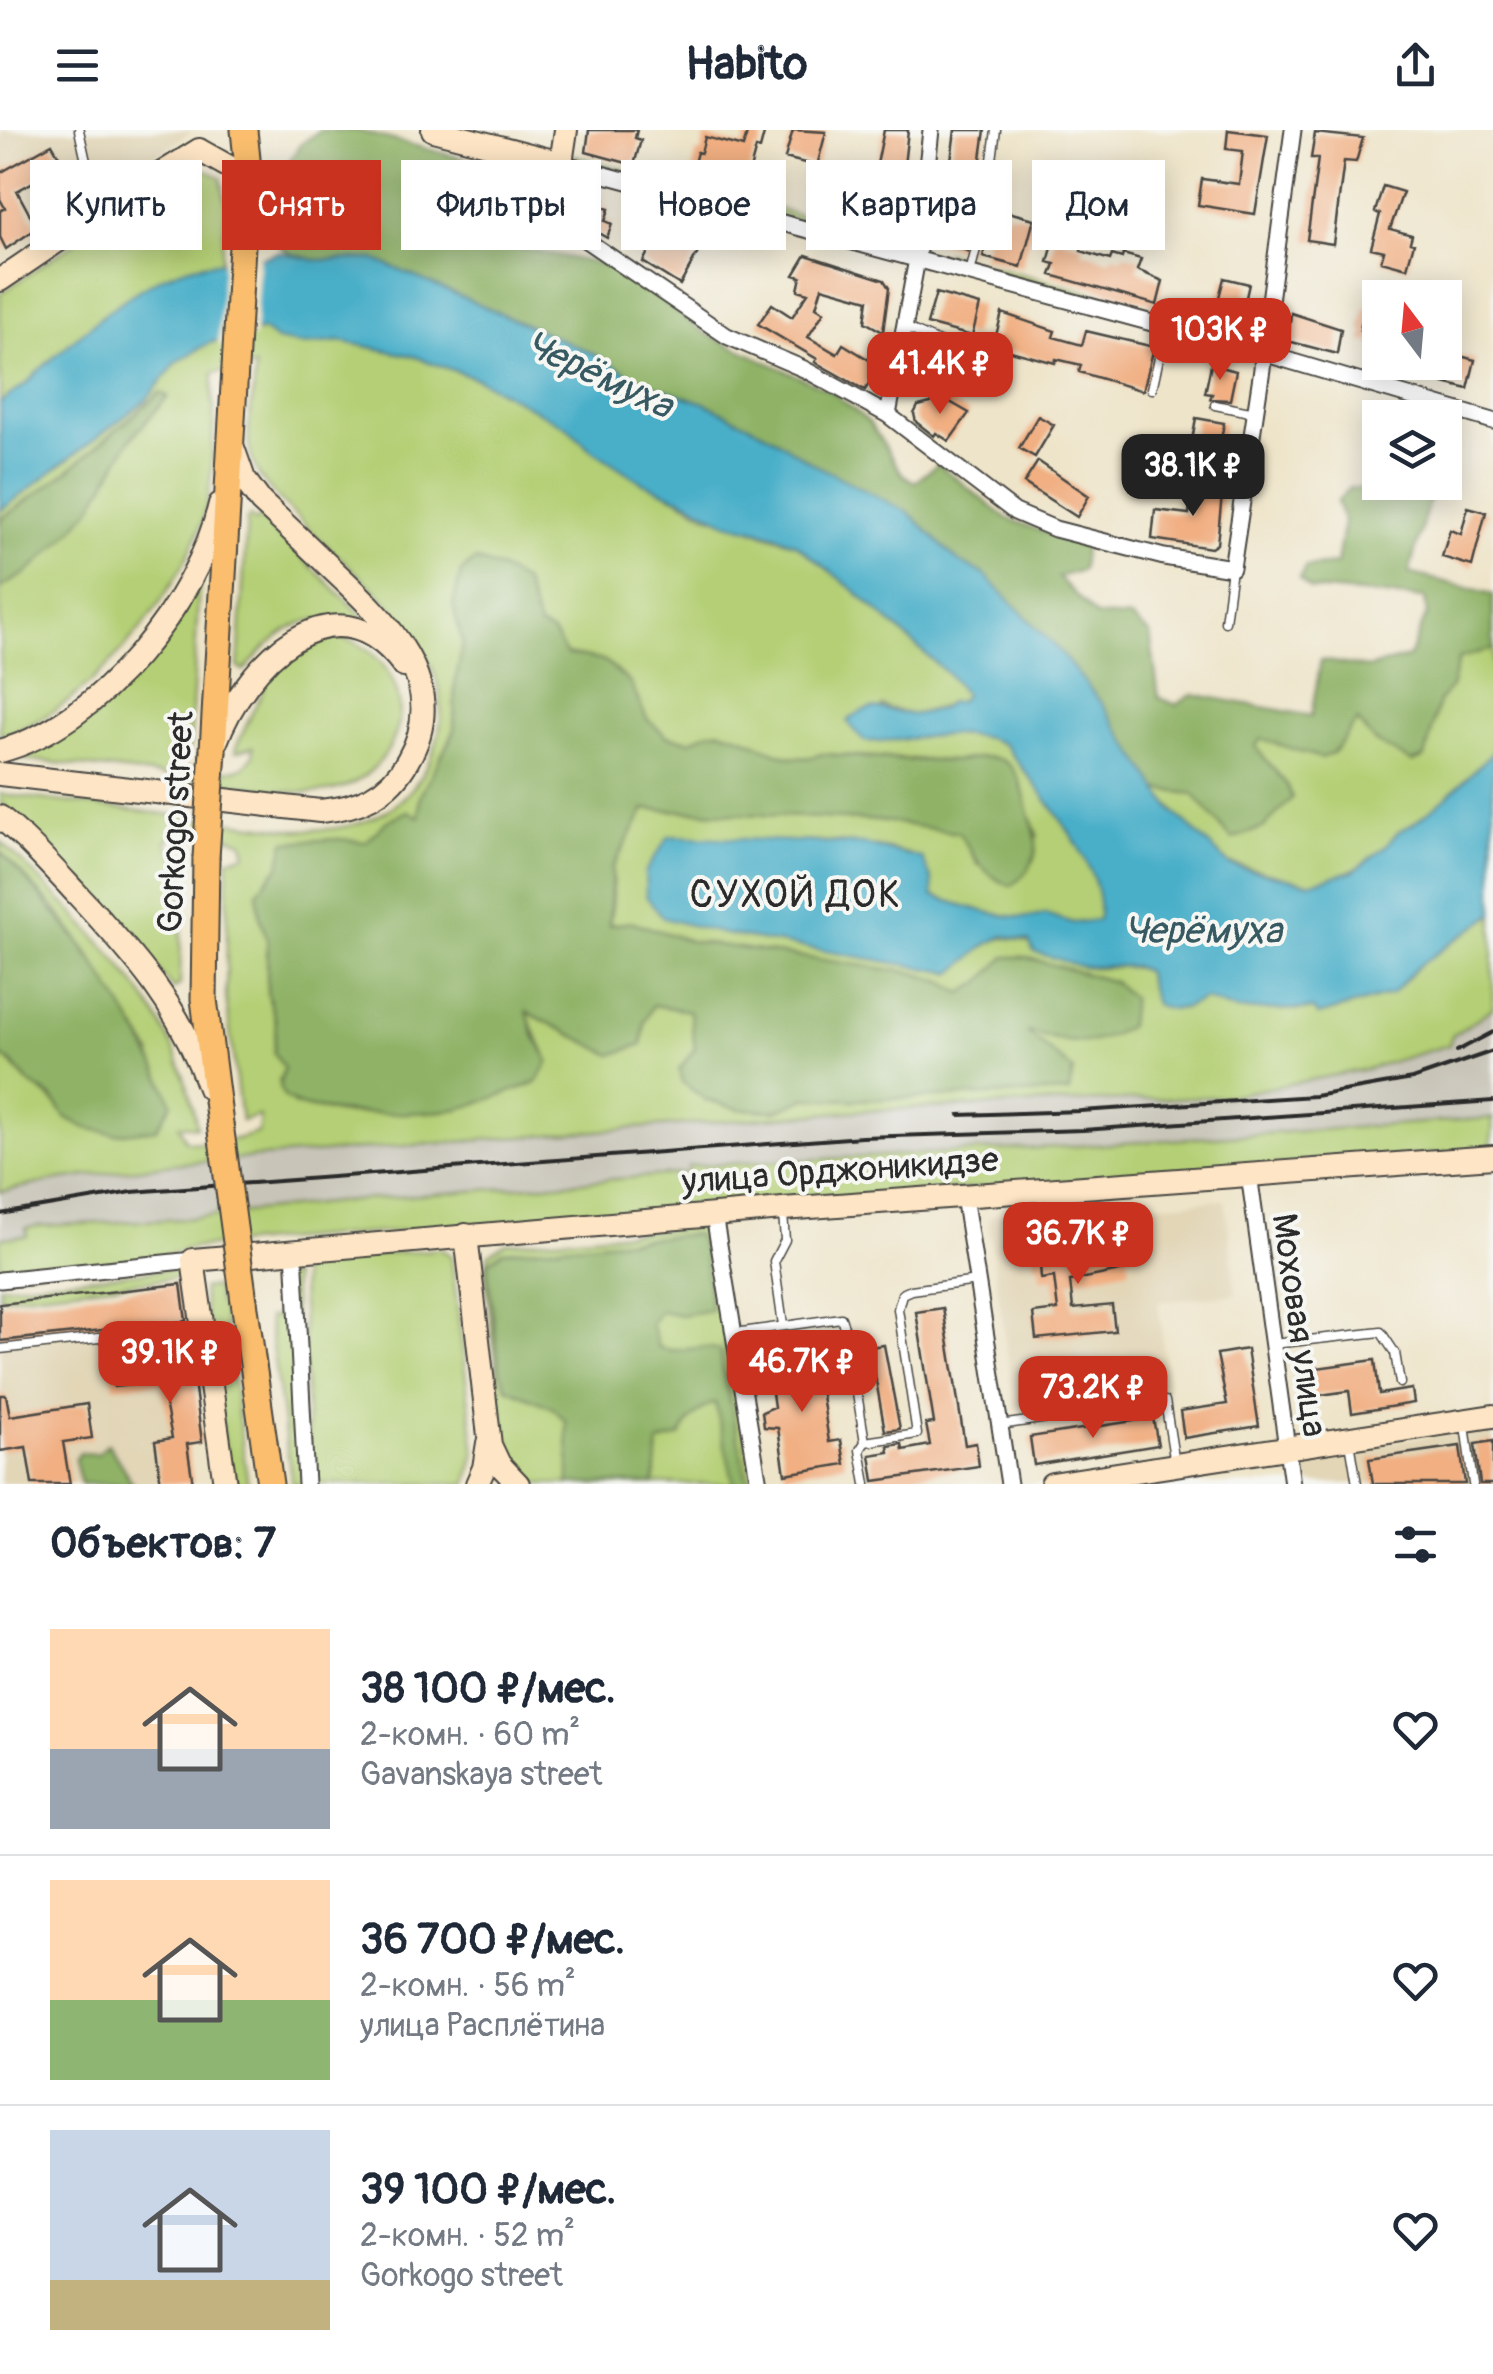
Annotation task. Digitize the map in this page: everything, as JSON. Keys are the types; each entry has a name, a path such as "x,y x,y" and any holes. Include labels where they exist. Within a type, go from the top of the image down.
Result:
{"main road":[{"path":"244,130 247,159"},
{"path":"247,159 256,130"},
{"name":"Gorkogo street","path":"242,250 206,858 204,999 270,1484"}],"street":[{"path":"433,130 549,160"},
{"path":"561,160 566,130"},
{"path":"888,415 918,258 931,130"},
{"path":"600,250 727,336 804,369 888,415 1015,512 1055,528 1164,558 1232,568 1294,130"},
{"path":"175,160 204,140 224,160"},
{"path":"601,174 1263,353 1493,421"},
{"path":"3,273 39,250"},
{"path":"0,774 285,809 338,809 370,799 396,779 413,752 421,719 414,672 396,634 255,494 238,466 231,436"},
{"path":"0,751 43,735 81,710 129,664 174,605 209,545 220,507 231,436"},
{"path":"213,750 237,697 269,657 299,636 324,627 368,635 396,655 412,680 421,719"},
{"path":"0,816 119,938 162,990 195,1052 220,1124"},
{"name":"улица Орджоникидзе","path":"193,1260 466,1234 1493,1157"},
{"name":"Моховая улица","path":"1250,1174 1292,1484"},
{"path":"964,1196 1009,1484"},
{"path":"714,1215 759,1484"},
{"path":"466,1234 488,1434 480,1484 502,1480 517,1484"},
{"path":"294,1249 306,1484"},
{"path":"0,1280 193,1260 225,1484"},
{"path":"1066,1483 1493,1416"},
{"path":"488,1434 499,1464 517,1484"}],"lane":[{"path":"79,130 86,160"},
{"path":"970,272 985,212 996,130"},
{"path":"1152,390 1166,327"},
{"path":"907,328 941,344"},
{"path":"1215,405 1255,413"},
{"path":"1225,622 1232,568"},
{"path":"783,1209 785,1240 774,1262 784,1325"},
{"path":"865,1442 918,1434 898,1309 902,1294 977,1281"},
{"path":"735,1332 840,1318 848,1339 865,1442 860,1450 866,1484"},
{"path":"0,1349 202,1327"},
{"path":"1272,1344 1380,1332 1394,1353 1400,1383"},
{"path":"1000,1424 1164,1401 1175,1464"},
{"path":"1465,1421 1473,1484"},
{"path":"1349,1438 1357,1484"}],"shaded area":[{"path":"0,130 193,130 150,160 30,160 30,245 0,266"},
{"path":"1493,1008 1493,1118 1094,1145 689,1166 688,1172 183,1219 37,1226 27,1228 28,1236 0,1238 0,1192 89,1175 173,1164 857,1111 1258,1092 1367,1069 1449,1045 1452,1036"},
{"path":"1225,1200 1236,1294 1158,1302 1168,1388 1015,1409 988,1221 992,1215"},
{"path":"182,1284 202,1442 187,1445 193,1484 0,1484 0,1304"},
{"path":"1493,1428 1493,1484 1298,1484 1296,1461 1304,1454"}],"green space":[{"path":"320,130 356,130 468,160 401,160 401,250 530,250 616,267 708,335 831,391 869,422 903,475 915,482 938,464 1006,518 1084,547 1082,570 1058,577 1096,616 1131,618 1150,634 1159,698 1177,705 1192,694 1311,716 1321,660 1367,668 1409,657 1427,614 1425,598 1310,589 1300,579 1305,567 1337,564 1344,520 1337,502 1349,488 1362,489 1362,500 1429,500 1409,573 1493,594 1493,649 1459,658 1451,687 1439,701 1425,757 1412,762 1374,741 1357,721 1334,752 1321,758 1261,739 1255,747 1287,785 1292,798 1263,828 1232,839 1193,794 1157,789 1103,705 1058,650 985,575 958,561 909,513 704,403 645,383 592,353 374,259 315,260 286,250 381,250 381,160 290,160 300,145"},
{"path":"601,162 621,168 621,172 601,167"},
{"path":"202,171 221,178 221,262 168,277 122,303 0,403 0,294 64,250 202,250"},
{"path":"786,211 806,217 806,222 786,217"},
{"path":"945,253 1257,338 1253,343 943,260"},
{"path":"264,330 304,345 340,341 413,356 478,379 542,412 567,427 589,448 707,515 796,544 854,590 949,675 965,695 958,702 913,715 882,706 865,741 954,734 988,738 1005,745 1082,852 1099,899 1099,920 1073,923 1045,914 1004,916 933,896 921,858 902,852 843,842 762,842 720,933 953,973 986,945 1005,938 1017,939 1078,966 1145,971 1155,1004 1182,1009 1205,999 1235,1010 1313,1009 1318,1015 1392,994 1417,967 1493,914 1493,1008 1452,1036 1449,1045 1367,1069 1228,1096 857,1111 173,1164 0,1192 0,1055 52,1100 65,1117 152,1054 87,951 53,906 0,851 0,841 88,929 130,977 162,1026 184,1075 197,1127 179,1125 185,1140 211,1143 250,1135 258,1132 260,1116 241,1121 226,998 228,860 246,854 243,843 204,834 166,841 176,858 183,857 180,985 174,989 123,927 0,802 0,794 296,830 332,828 366,821 397,804 421,776 439,735 440,697 429,661 408,628 381,596 277,497 257,471 249,446 255,367 213,373 212,462 207,504 191,548 150,616 94,679 62,705 31,724 0,735 0,588 28,572 92,507 129,441 168,397 160,393 68,471 0,520 0,511 146,400 177,362 209,343","holes":["523,582 539,627 553,633 565,654 605,661 630,683 647,719 666,736 691,741 709,732 722,731 794,758 822,754 953,761 992,757 1038,836 978,865 960,833 884,821 645,809 612,868 609,925 633,922 690,941 914,973 962,993 980,983 1005,957 1025,957 1114,982 1024,1031 1073,1070 1068,1092 853,1100 806,1098 776,1111 739,1109 679,1070 695,1048 690,1011 653,1005 645,1021 642,1044 612,1055 526,1012 548,1061 537,1083 458,1109 348,1114 294,1105 279,1082 284,1068 274,1053 276,1022 267,992 267,879 279,867 339,839 366,842 387,821 419,818 420,796 454,732 455,683 463,644 453,605"]},
{"path":"160,393 168,396 129,441 92,507 28,572 0,588 0,520 68,471"},
{"path":"250,516 255,522 260,517 375,628 333,619 301,623 273,640 244,671 238,667"},
{"path":"475,560 524,582 539,626 553,633 566,654 605,661 630,683 647,719 666,736 691,741 721,731 794,758 822,754 921,761 994,758 1007,763 1016,774 1034,830 1035,856 1012,886 987,871 959,833 884,821 645,809 612,868 609,925 633,922 690,941 914,973 962,993 980,983 1005,957 1025,957 1114,982 1132,998 1129,1026 1090,1042 1027,1032 1073,1070 1069,1092 853,1100 806,1098 776,1111 739,1109 706,1100 682,1082 679,1070 695,1048 690,1011 653,1005 645,1021 642,1044 612,1055 527,1012 534,1036 549,1061 537,1082 490,1099 447,1110 370,1113 316,1109 285,1097 280,1087 284,1068 274,1053 276,1022 267,992 268,942 257,892 279,867 285,842 366,842 387,821 408,811 419,817 420,796 454,732 455,683 463,644 453,605 461,572"},
{"path":"199,585 190,749 178,761 210,771 244,767 253,756 253,747 235,752 236,747 265,686 262,683 301,648 331,638 346,639 378,659 397,692 400,711 388,750 365,776 334,790 280,791 13,758 47,744 87,717"},
{"path":"1493,649 1493,752 1447,797 1399,831 1385,847 1358,867 1332,879 1309,883 1225,862 1185,825 1157,789 1193,794 1232,838 1287,785 1255,747 1261,738 1321,758 1334,752 1357,720 1374,741 1413,762 1425,757 1439,701 1451,687 1459,658"},
{"path":"0,851 75,938 139,1034 172,1103 156,1129 115,1134 86,1128 65,1117 52,1097 27,1081 12,1062 0,1055"},
{"path":"1493,1118 1491,1150 280,1240 0,1274 0,1238 27,1236 26,1228 37,1226 183,1219 336,1202 688,1173 688,1166 1094,1145"},
{"path":"701,1227 709,1230 753,1484 530,1484 507,1453 485,1273 489,1254 506,1243"},
{"path":"696,1234 704,1250 711,1310 681,1315 660,1311 651,1323 658,1347 719,1350 748,1484 734,1484 715,1403 694,1416 680,1436 659,1443 654,1484 568,1484 566,1421 553,1408 507,1388 500,1371 489,1262 503,1251"},
{"path":"441,1249 451,1256 475,1452 467,1484 310,1484 300,1261"},
{"path":"177,1269 178,1278 0,1297 0,1286"},
{"path":"292,1276 303,1484 292,1484 268,1318 276,1317 283,1296 282,1277"},
{"path":"216,1287 222,1304 248,1484 230,1484 202,1289"},
{"path":"108,1444 133,1484 81,1484 75,1460 80,1453 97,1454"}],"water":[{"name":"Черёмуха","path":"278,252 315,260 374,259 592,353 645,383 704,403 909,513 958,561 985,575 1058,650 1103,705 1171,809 1230,865 1309,883 1353,871 1447,797 1493,752 1493,914 1417,967 1392,994 1318,1015 1313,1009 1235,1010 1205,999 1168,1009 1155,1004 1145,971 1134,966 1083,967 1034,952 1029,941 1004,936 987,944 953,973 720,933 663,918 646,896 645,872 669,836 863,844 922,858 932,880 933,896 1004,916 1045,914 1073,923 1098,920 1099,899 1082,853 1005,745 988,738 954,734 864,741 847,721 863,710 877,708 917,714 941,709 965,695 949,675 854,590 796,544 727,523 643,483 589,448 567,427 478,379 413,356 340,341 304,345 276,340 263,330 209,343 177,362 146,400 0,511 0,403 109,310 149,284 193,266"}],"pier":[{"path":"260,252 255,337 218,346 223,257"}],"building":[{"path":"589,130 637,130 635,138 641,140 635,160 621,161 586,152"},
{"path":"748,130 765,130 753,160 695,160 705,137 743,147"},
{"path":"793,130 826,132 819,160 806,160 806,163 785,158"},
{"path":"884,130 908,130 905,160 878,160"},
{"path":"955,130 985,130 981,160 951,160"},
{"path":"1228,130 1268,135 1255,214 1198,205 1202,179 1239,184 1243,151 1226,149"},
{"path":"1315,133 1363,138 1356,162 1344,161 1333,244 1307,240 1318,158 1311,158"},
{"path":"52,144 61,160 30,160 30,184 17,191 30,215 30,233 6,249 0,237 0,211 5,208 0,199 0,173"},
{"path":"1383,186 1403,192 1390,229 1412,235 1410,242 1414,243 1407,268 1381,261 1384,251 1371,248"},
{"path":"601,198 603,207 609,209 605,221 612,224 607,238 601,235"},
{"path":"1012,213 1032,218 1021,267 983,257 984,250 1012,250"},
{"path":"649,250 699,250 680,285 643,262"},
{"path":"1051,250 1081,250 1110,260 1112,255 1122,258 1123,254 1141,259 1137,270 1163,281 1157,305 1051,275 1055,264 1048,262"},
{"path":"806,255 884,280 889,288 883,332 865,322 868,300 822,287 816,307 824,312 808,337 837,354 843,344 879,366 865,390 758,324 772,304 792,317 808,293 798,290 801,277 794,275"},
{"path":"1224,278 1249,284 1242,315 1216,309"},
{"path":"936,293 980,305 972,336 927,324"},
{"path":"1002,313 1055,331 1053,337 1082,345 1086,331 1154,347 1143,391 1079,372 1081,365 1056,359 1055,363 1007,350 1001,371 978,365 986,337 995,339"},
{"path":"1291,313 1341,329 1337,354 1288,341"},
{"path":"1462,357 1475,360 1468,389 1432,380 1462,380"},
{"path":"1211,365 1236,371 1230,400 1210,399 1212,394 1205,393"},
{"path":"936,394 969,413 949,441 936,433 934,436 916,422 918,406 931,403"},
{"path":"1038,416 1054,425 1035,457 1019,448"},
{"path":"1196,418 1224,423 1220,445 1192,440"},
{"path":"1038,461 1089,496 1077,517 1024,483"},
{"path":"1193,481 1223,485 1217,544 1211,548 1152,539 1155,510 1189,514"},
{"path":"1468,507 1486,512 1472,566 1442,557 1450,530 1461,534"},
{"path":"1131,1238 1130,1269 1070,1281 1073,1309 1112,1305 1115,1331 1036,1339 1033,1313 1058,1310 1054,1277 1041,1279 1033,1248 1046,1246 1047,1251 1120,1243 1120,1239"},
{"path":"181,1284 186,1321 0,1341 0,1304"},
{"path":"943,1308 965,1445 976,1443 979,1466 874,1481 870,1455 889,1452 888,1446 902,1444 903,1450 930,1445 926,1424 934,1423 916,1312"},
{"path":"188,1336 202,1442 187,1444 193,1484 161,1484 155,1441 172,1438 161,1382 114,1387 111,1365 169,1359 167,1338"},
{"path":"884,1345 900,1429 885,1431 870,1347"},
{"path":"1247,1349 1259,1426 1184,1438 1180,1411 1227,1404 1217,1354"},
{"path":"829,1355 833,1380 820,1382 829,1442 841,1440 845,1464 785,1474 778,1428 764,1427 762,1412 774,1407 768,1365"},
{"path":"1375,1360 1379,1394 1412,1389 1414,1403 1352,1413 1349,1391 1306,1397 1302,1370"},
{"path":"0,1395 6,1395 10,1416 87,1404 92,1438 63,1442 70,1484 32,1484 26,1447 0,1451"},
{"path":"1153,1418 1158,1445 1034,1465 1030,1437"},
{"path":"1493,1441 1493,1484 1480,1484 1475,1444"},
{"path":"1460,1446 1465,1484 1373,1484 1369,1459"}],"railway":[{"path":"1457,1051 1493,1032"},
{"path":"959,1115 1315,1096 1412,1079 1493,1051"},
{"path":"0,1214 132,1192 862,1137 1083,1130 1493,1101"}],"district":[{"name":"СУХОЙ ДОК","path":"796,894"}]}
